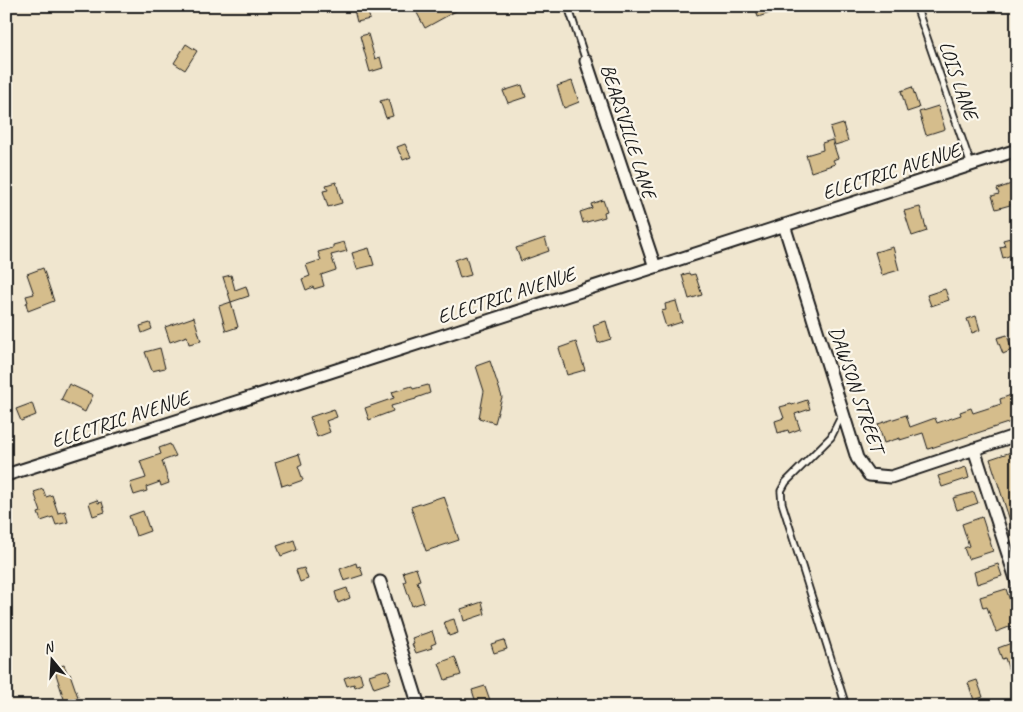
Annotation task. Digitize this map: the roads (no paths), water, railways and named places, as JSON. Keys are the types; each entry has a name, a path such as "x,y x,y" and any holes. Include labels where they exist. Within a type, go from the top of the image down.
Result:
{"street":[{"name":"BEARSVILLE LANE","path":"586,61 654,267"},
{"name":"ELECTRIC AVENUE","path":"6,475 1017,150"},
{"name":"DAWSON STREET","path":"784,225 857,458 869,475 891,477 1017,435"},
{"path":"974,449 1017,582"},
{"path":"380,582 419,706"}],"lane":[{"name":"BEARSVILLE LANE","path":"568,6 586,61"},
{"name":"LOIS LANE","path":"916,6 971,165"},
{"path":"843,413 831,437 786,482 781,491 782,503 846,706"}]}
